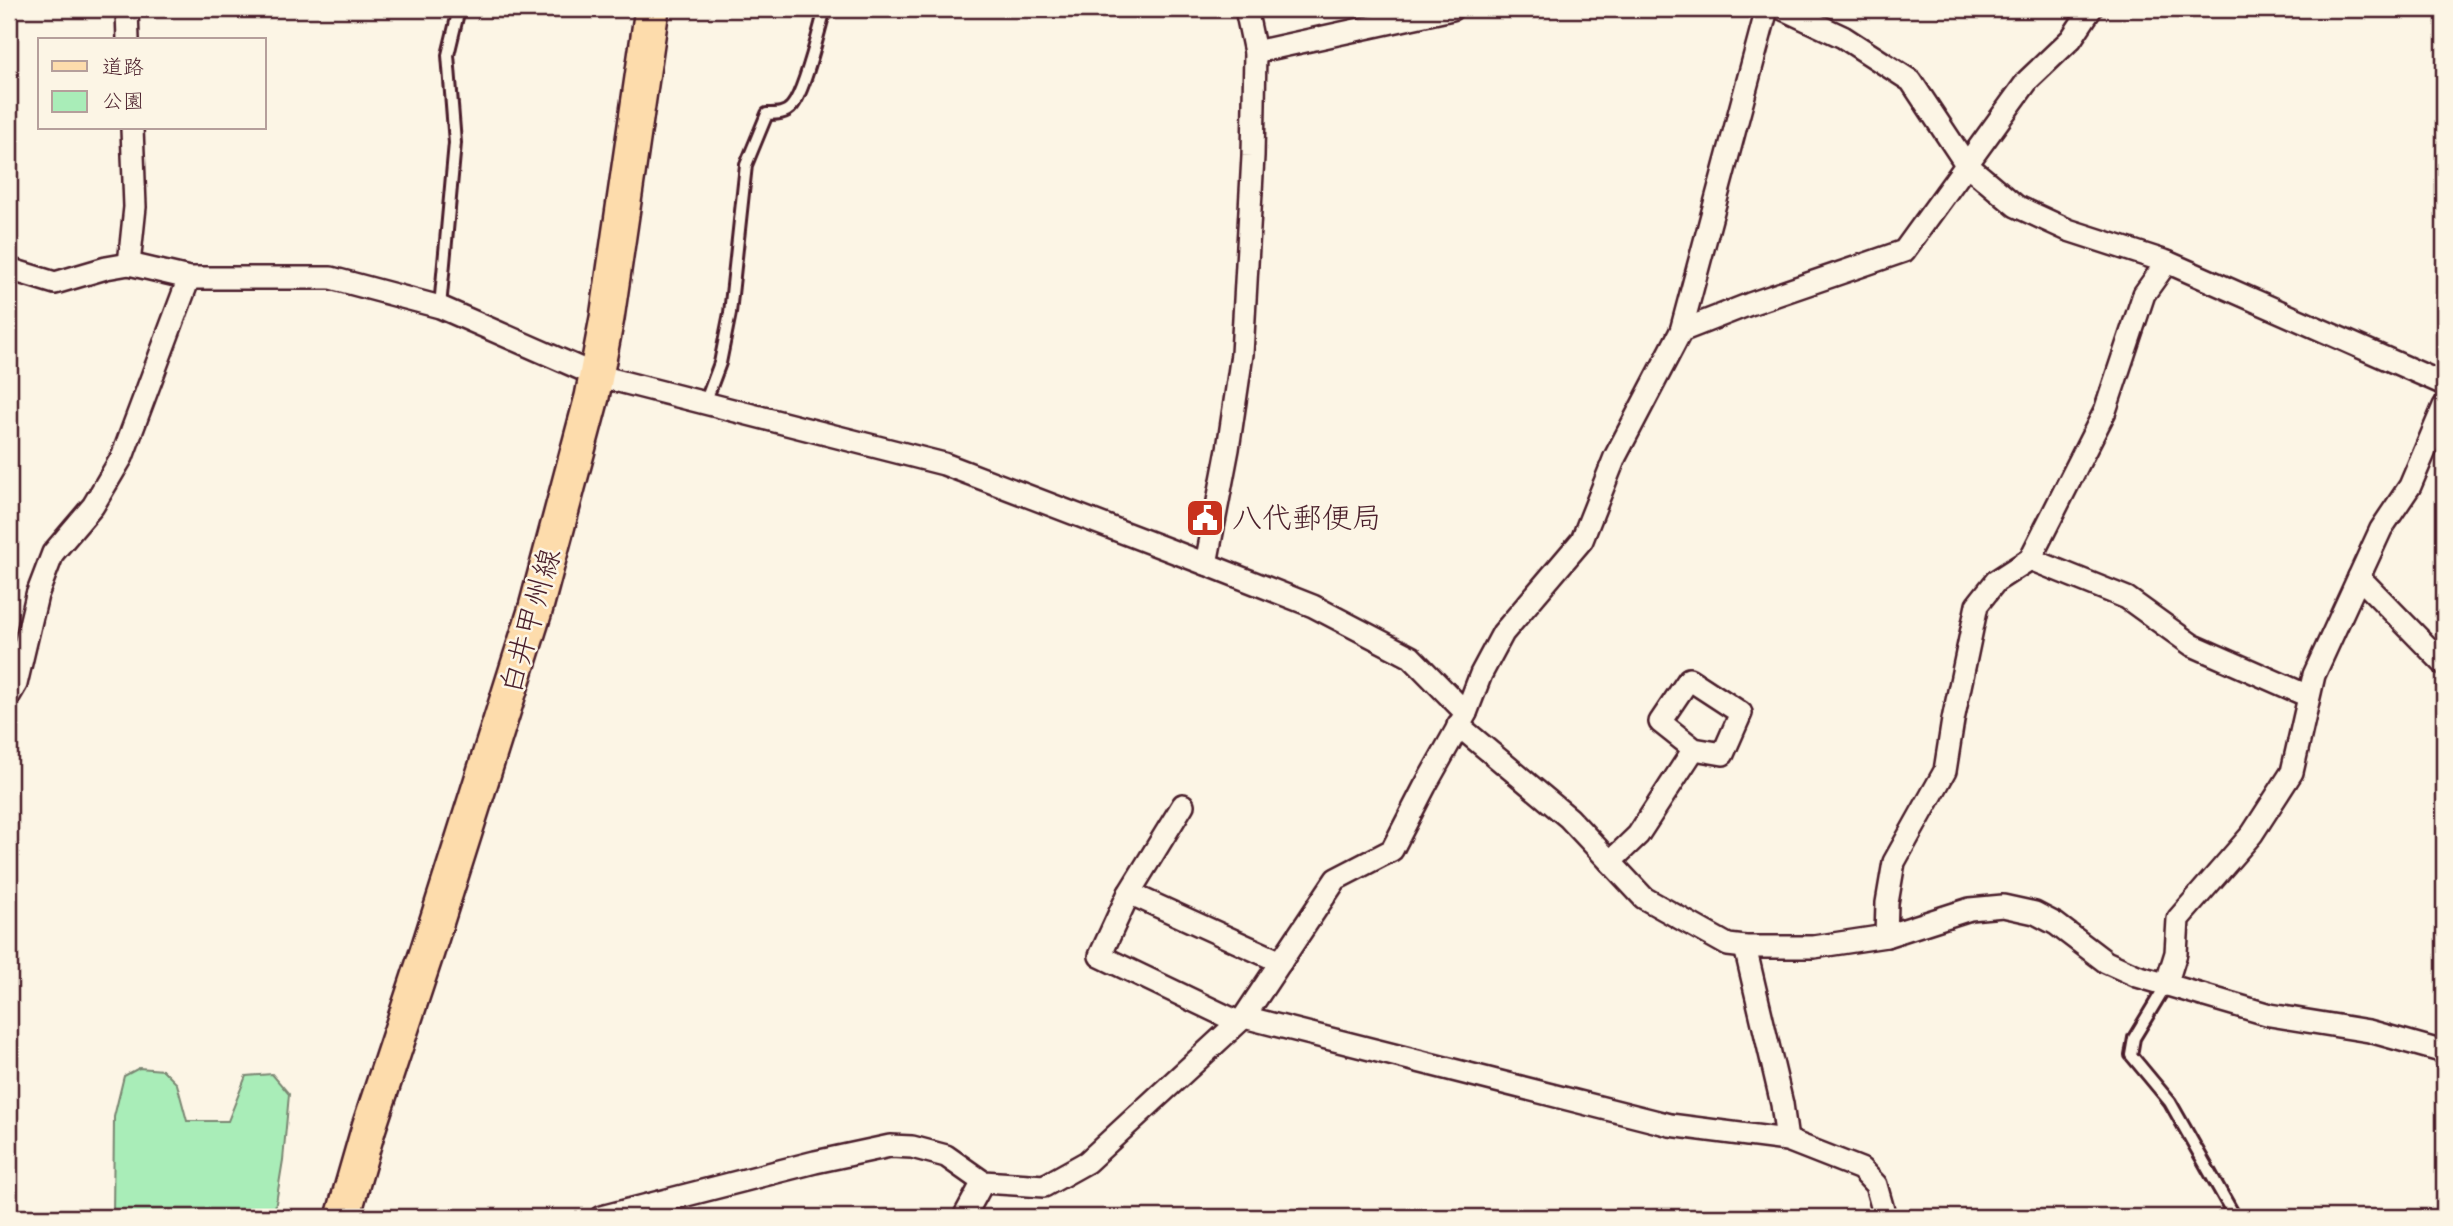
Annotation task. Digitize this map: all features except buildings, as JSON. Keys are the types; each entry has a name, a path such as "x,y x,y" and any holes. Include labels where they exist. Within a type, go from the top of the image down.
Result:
{"main road":[{"name":"白井甲州線","path":"343,1217 369,1126 535,611 592,397 607,318 652,9"}],"street":[{"path":"127,9 128,38"},
{"path":"1206,564 1228,449 1242,354 1253,156 1255,52 1246,9"},
{"path":"1255,52 1452,9"},
{"path":"601,1217 815,1162 890,1146 912,1147 946,1156 983,1182 1044,1186 1087,1162 1241,1019 1336,879 1392,850 1462,719 1481,674 1503,633 1582,540 1615,457 1681,331 1767,9"},
{"path":"1783,9 1843,37 1911,81 1966,164 2016,206 2068,230 2167,262 2444,384"},
{"path":"1681,331 1750,304 1904,251 2028,80 2071,39 2091,9"},
{"path":"130,264 135,208 132,130"},
{"path":"1886,936 1887,903 1894,862 1945,771 1977,606 1996,581 2030,559 2105,411 2144,294 2167,262"},
{"path":"9,269 55,284 106,268 130,264 189,278 331,278 440,307 595,375 944,464 1313,606 1411,657 1462,719 1569,818 1644,898 1728,944 1745,947 1814,947 1886,936 1970,909 2003,906 2035,913 2056,924 2106,962 2137,976 2270,1015 2369,1031 2444,1052"},
{"path":"9,696 16,684 37,595 53,553 93,506 122,457 189,278"},
{"path":"2166,985 2176,953 2178,919 2252,834 2292,772 2314,675 2381,529 2410,486 2444,406"},
{"path":"2030,559 2127,598 2192,645 2308,696"},
{"path":"2359,577 2444,664"},
{"path":"1610,862 1638,835 1694,749"},
{"path":"1183,805 1129,893 1100,956 1241,1019 1670,1125 1787,1140 1861,1169 1876,1185 1885,1217"},
{"path":"1129,893 1281,962"},
{"path":"1745,947 1782,1104 1787,1140"},
{"path":"964,1217 983,1182"}],"lane":[{"path":"440,307 455,143 448,55 459,9"},
{"path":"705,403 720,363 730,313 746,166 766,114 781,114 793,106 806,75 825,9"},
{"path":"2166,985 2134,1038 2131,1055 2170,1102 2235,1217"}],"green space":[{"path":"139,1068 163,1070 177,1084 187,1121 228,1121 246,1076 272,1074 289,1094 283,1160 274,1215 113,1217 114,1117 124,1076"}],"place":[{"name":"八代郵便局","path":"1205,518"}]}
